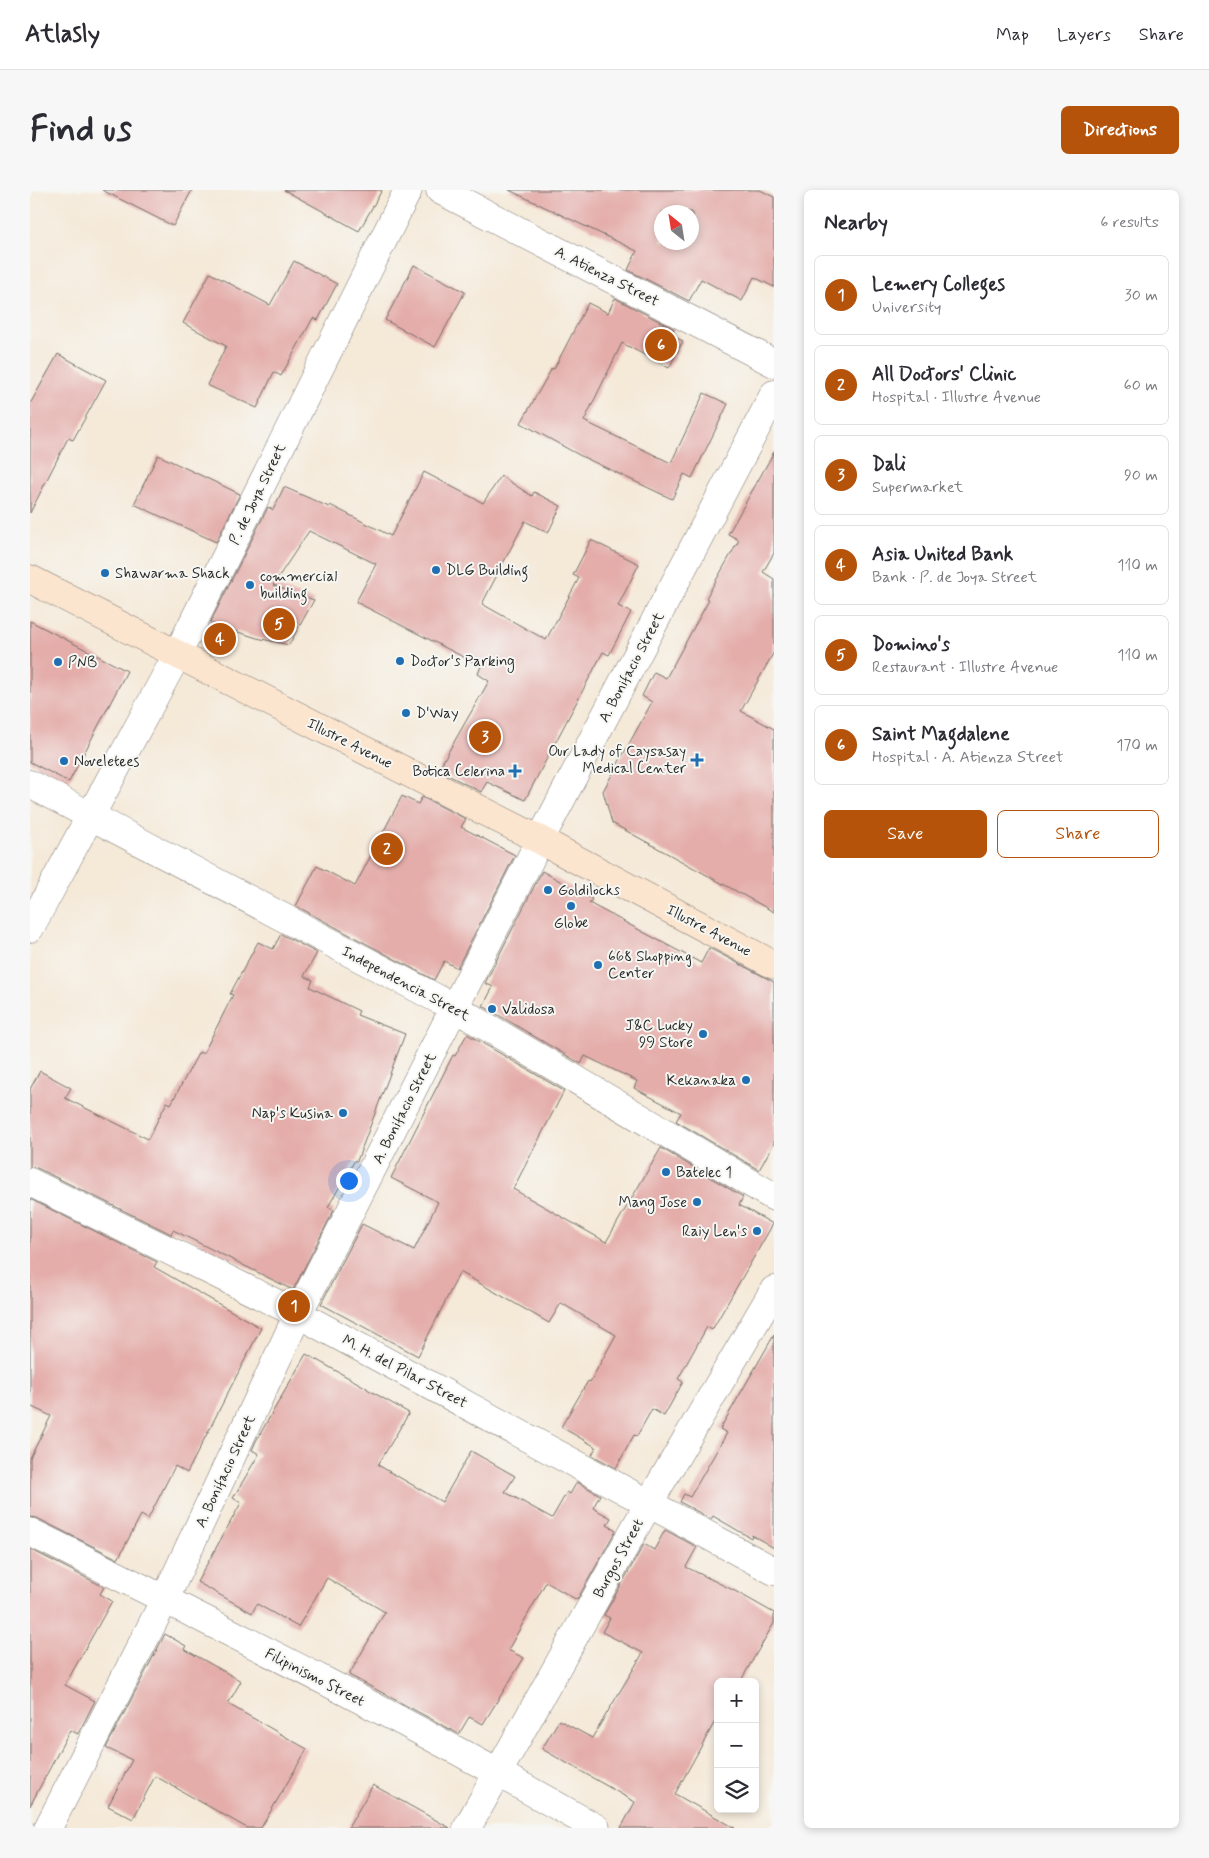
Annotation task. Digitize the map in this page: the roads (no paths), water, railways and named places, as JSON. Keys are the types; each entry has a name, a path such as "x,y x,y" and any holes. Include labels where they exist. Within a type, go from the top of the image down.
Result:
{"main road":[{"name":"Illustre Avenue","path":"30,580 540,840 774,965"}],"street":[{"name":"P. de Joya Street","path":"30,928 176,655 408,190"},
{"name":"A. Atienza Street","path":"440,190 774,363"},
{"name":"A. Bonifacio Street","path":"48,1828 165,1599 298,1314 540,840 774,394"},
{"name":"Independencia Street","path":"30,784 455,1008 774,1197"},
{"name":"M. H. del Pilar Street","path":"30,1182 298,1314 774,1571"},
{"name":"Burgos Street","path":"468,1828 650,1503 774,1290"},
{"name":"Filipinismo Street","path":"30,1532 165,1599 498,1772 596,1828"}],"place":[{"name":"Saint Magdalene","path":"661,345"},
{"name":"DLG Building","path":"436,570"},
{"name":"Shawarma Shack","path":"105,573"},
{"name":"commercial building","path":"250,585"},
{"name":"Domino's","path":"279,624"},
{"name":"Asia United Bank","path":"220,639"},
{"name":"Doctor's Parking","path":"400,661"},
{"name":"PNB","path":"58,662"},
{"name":"D'Way","path":"406,713"},
{"name":"Dali","path":"485,737"},
{"name":"Our Lady of Caysasay Medical Center","path":"697,760"},
{"name":"Noveletees","path":"64,761"},
{"name":"Botica Celerina","path":"515,771"},
{"name":"All Doctors' Clinic","path":"387,849"},
{"name":"Goldilocks","path":"548,890"},
{"name":"Globe","path":"571,906"},
{"name":"668 Shopping Center","path":"598,965"},
{"name":"Validosa","path":"492,1009"},
{"name":"J&C Lucky 99 Store","path":"703,1034"},
{"name":"Kekanaka","path":"746,1080"},
{"name":"Nap's Kusina","path":"343,1113"},
{"name":"Batelec 1","path":"666,1172"},
{"name":"Mang Jose","path":"697,1202"},
{"name":"Raiy Len's","path":"757,1231"},
{"name":"Lemery Colleges","path":"294,1306"}]}
